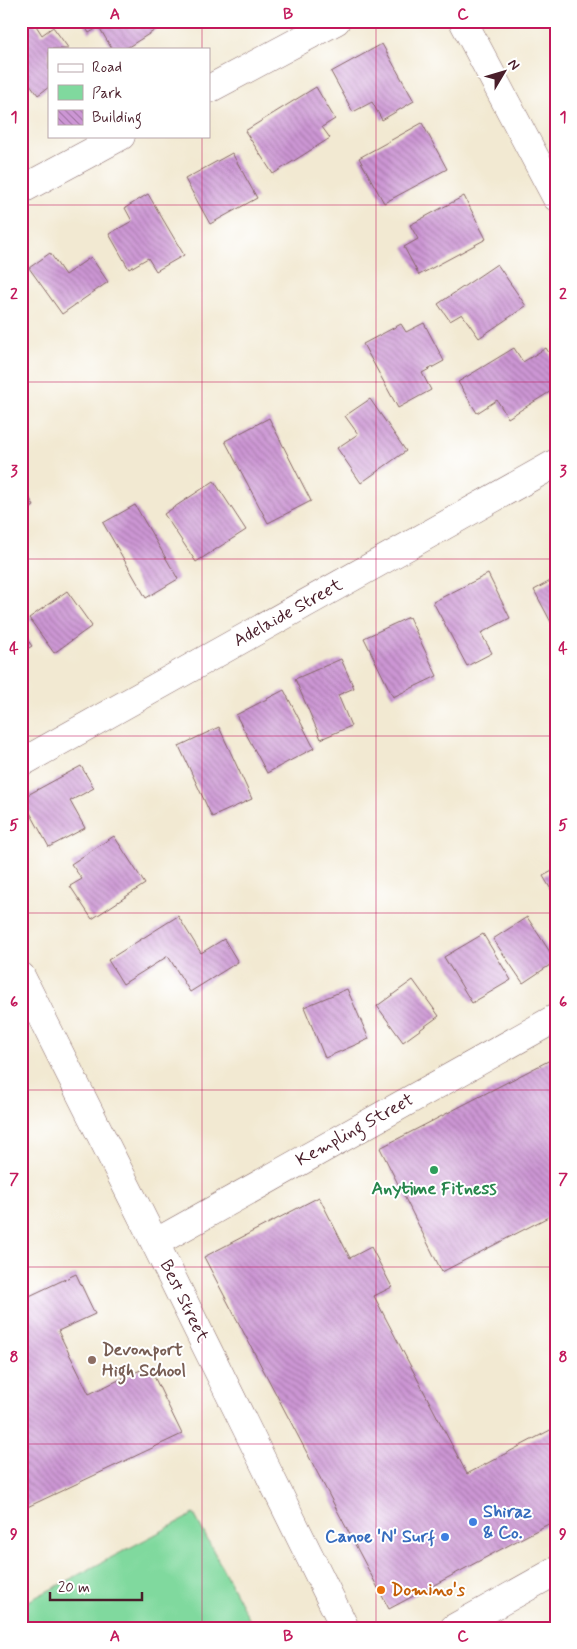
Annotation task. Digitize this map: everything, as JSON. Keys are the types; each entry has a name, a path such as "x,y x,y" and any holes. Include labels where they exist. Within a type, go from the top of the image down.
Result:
{"street":[{"path":"210,88 336,21"},
{"path":"462,21 556,197"},
{"path":"21,190 118,138"},
{"name":"Adelaide Street","path":"21,763 556,463"},
{"name":"Best Street","path":"21,976 345,1628"},
{"name":"Kempling Street","path":"155,1243 556,1018"},
{"path":"454,1628 556,1571"}],"green space":[{"path":"194,1514 254,1628 21,1628 21,1605"}],"building":[{"path":"33,21 42,35 53,27 68,48 48,48 48,88 38,95 21,72 21,22"},
{"path":"82,21 163,21 165,24 127,48 111,48 99,27 89,33"},
{"path":"382,44 414,101 382,120 372,102 353,112 331,72"},
{"path":"316,87 335,119 322,127 330,138 273,174 245,131"},
{"path":"422,123 447,169 384,203 359,158"},
{"path":"232,153 257,198 210,224 185,179"},
{"path":"148,194 184,255 156,271 148,258 129,269 109,234 132,221 125,208"},
{"path":"464,196 486,239 419,275 404,247 418,239 410,225"},
{"path":"50,253 65,275 91,257 108,282 62,314 29,268"},
{"path":"497,264 526,306 479,338 462,314 450,321 438,304"},
{"path":"424,323 444,361 422,373 431,390 398,408 363,344 401,324 406,332"},
{"path":"514,348 523,362 546,348 556,364 556,388 508,418 497,400 477,413 458,382"},
{"path":"370,399 406,451 361,483 337,448 358,434 345,416"},
{"path":"269,418 311,501 268,523 225,441"},
{"path":"214,481 246,530 196,562 164,514"},
{"path":"21,482 34,506 21,514"},
{"path":"135,505 178,579 146,598 103,523"},
{"path":"488,574 510,618 481,633 492,653 467,666 433,602"},
{"path":"556,578 556,625 553,626 534,590"},
{"path":"67,591 92,626 54,653 29,618"},
{"path":"409,617 437,676 393,697 364,638"},
{"path":"21,631 32,646 21,653"},
{"path":"341,659 354,688 338,695 351,726 321,739 295,679"},
{"path":"284,690 314,748 267,773 236,715"},
{"path":"219,727 252,799 212,817 179,746"},
{"path":"81,766 94,788 70,801 85,828 49,847 22,798"},
{"path":"114,836 145,884 92,919 70,886 82,879 71,864"},
{"path":"556,869 556,898 543,876"},
{"path":"178,916 201,953 224,939 238,962 190,992 168,956 123,984 108,960"},
{"path":"527,917 556,961 523,983 493,939"},
{"path":"483,934 511,980 472,1003 444,957"},
{"path":"413,980 439,1016 403,1042 377,1006"},
{"path":"347,989 369,1039 325,1058 304,1007"},
{"path":"556,1057 556,1213 442,1272 380,1148"},
{"path":"319,1197 350,1258 371,1247 392,1287 374,1296 467,1474 556,1427 556,1520 389,1609 204,1257"},
{"path":"76,1274 95,1314 58,1331 89,1394 149,1366 182,1434 21,1510 21,1300"}],"place":[{"name":"Anytime Fitness","path":"434,1170"},
{"name":"Devonport High School","path":"92,1360"},
{"name":"Shiraz & Co.","path":"473,1522"},
{"name":"Canoe 'N' Surf","path":"445,1537"},
{"name":"Domino's","path":"381,1590"}]}
